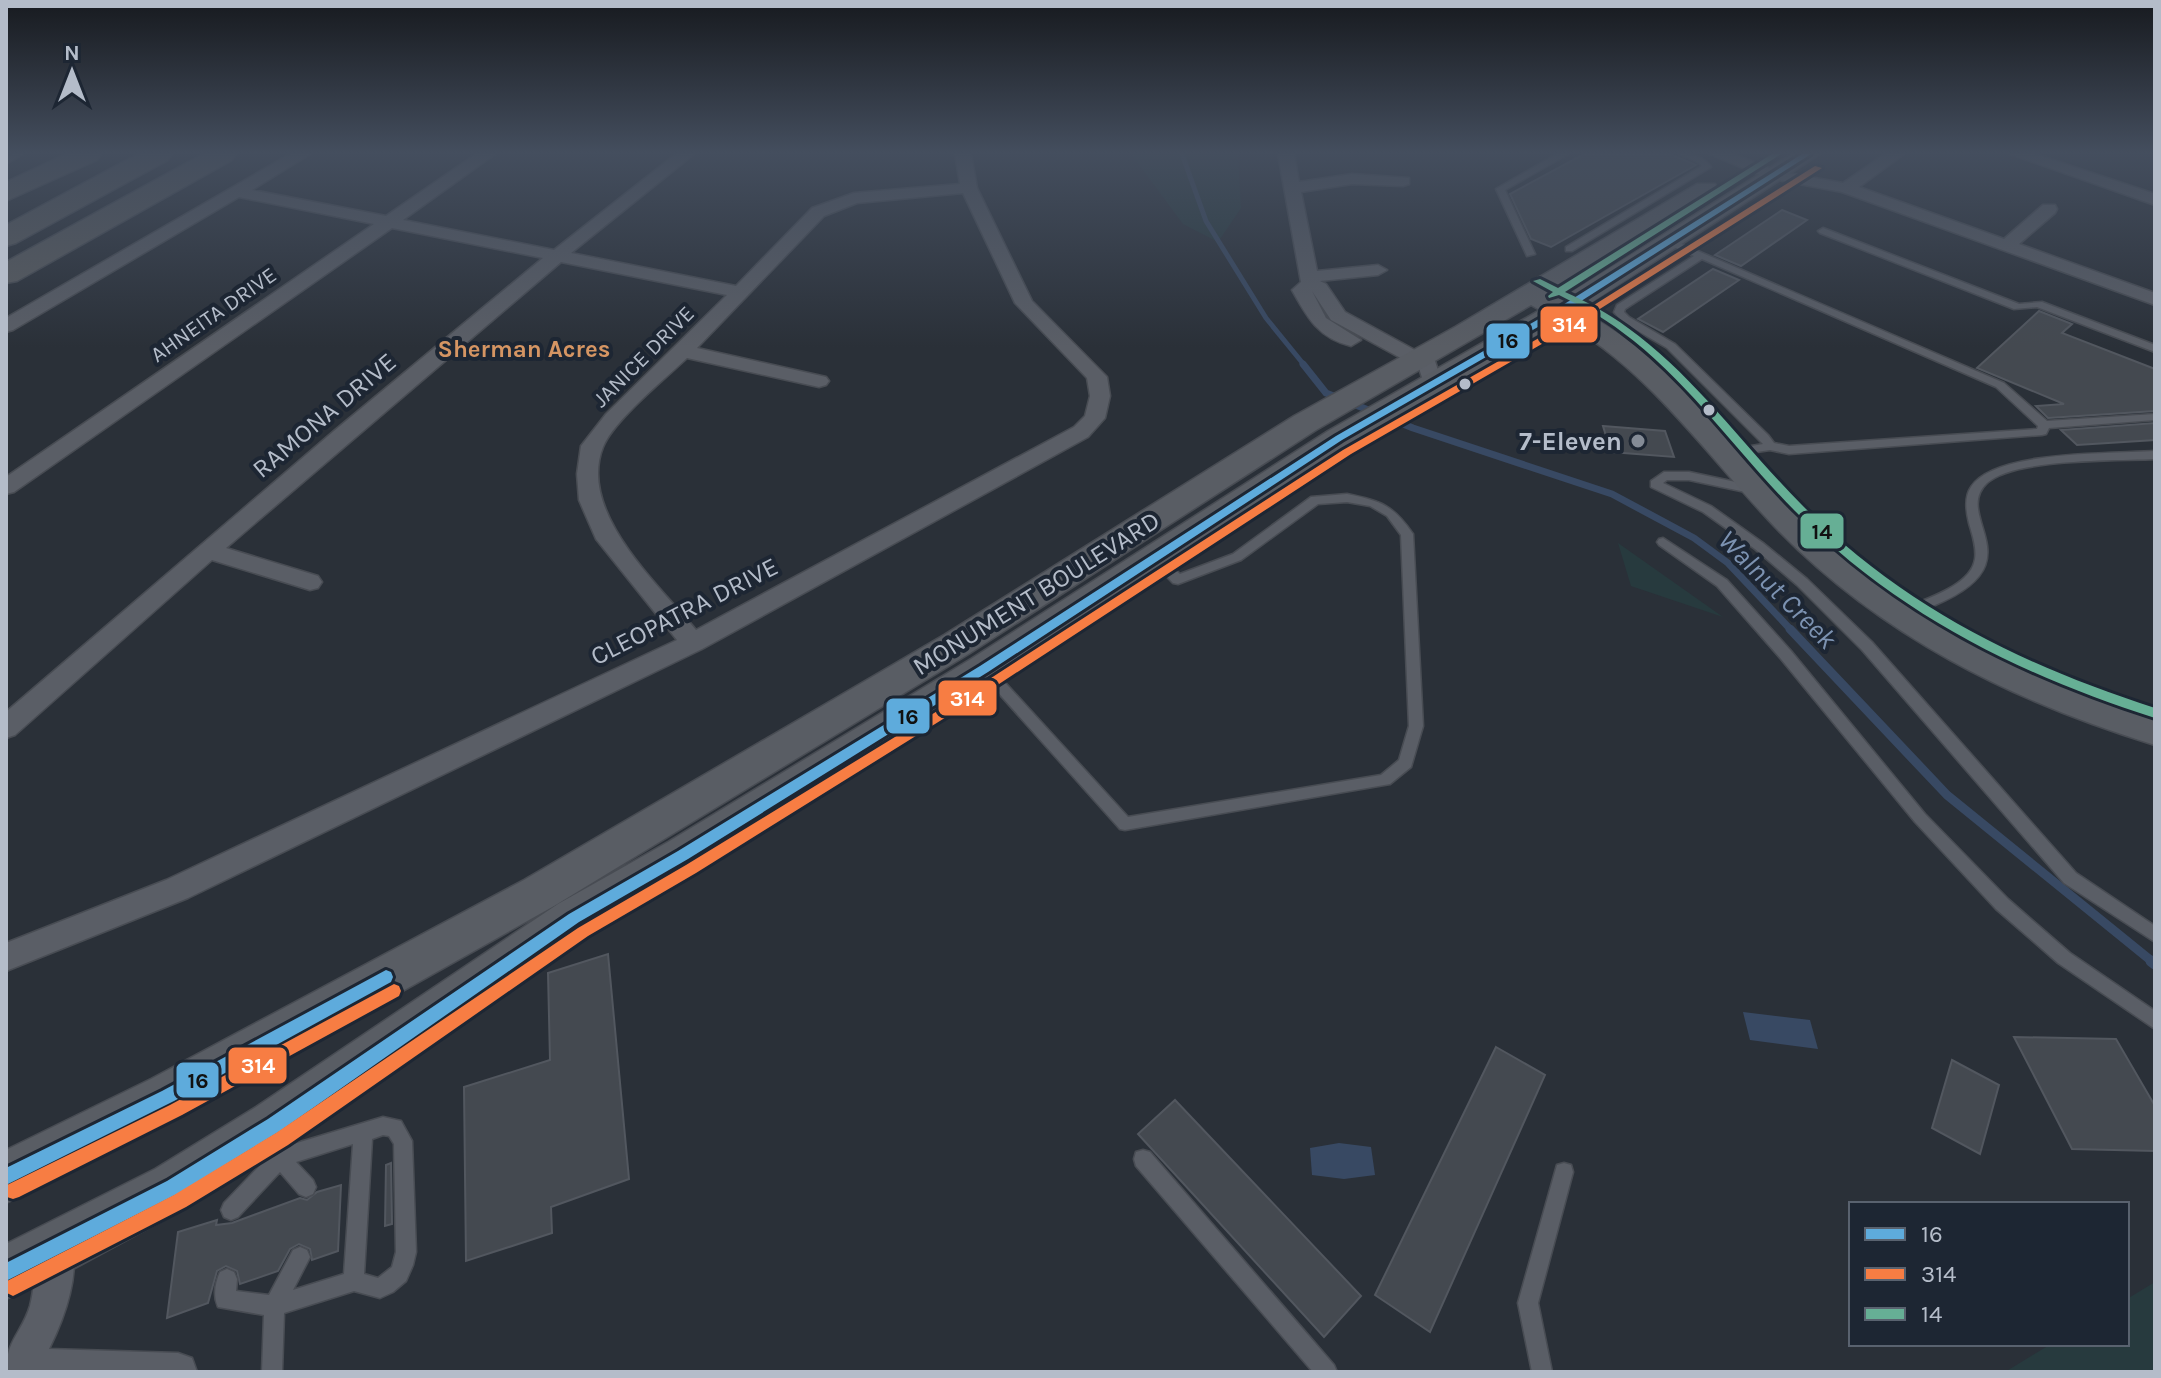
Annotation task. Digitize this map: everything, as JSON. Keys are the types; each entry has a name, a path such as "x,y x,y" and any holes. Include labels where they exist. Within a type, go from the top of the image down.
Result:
{"highway":[{"path":"6,237 40,218"},
{"path":"6,252 68,218"},
{"path":"6,274 107,218"}],"main road":[{"name":"MONUMENT BOULEVARD","path":"6,1272 173,1187 277,1142 528,948 984,669 1339,438 1416,376 1530,295 1666,218"},
{"name":"MONUMENT BOULEVARD","path":"6,1177 181,1089 539,893 957,644 1373,383 1416,376 1561,310 1670,242 1698,218"},
{"path":"1530,295 1561,310 1626,351 1812,544 1859,586 1900,616 2015,677 2155,730"}],"street":[{"path":"6,326 192,218"},
{"path":"369,218 739,292"},
{"name":"AHNEITA DRIVE","path":"6,487 392,218"},
{"name":"RAMONA DRIVE","path":"6,728 208,551 555,255 603,218"},
{"name":"JANICE DRIVE","path":"693,643 608,539 590,500 588,474 592,446 613,418 812,218"},
{"name":"CLEOPATRA DRIVE","path":"6,957 177,889 693,643 1081,432 1095,418 1100,396 1097,377 1024,303 983,218"},
{"path":"1298,218 1310,280"},
{"path":"1932,218 2155,299"},
{"path":"2008,245 2038,218"},
{"path":"1378,270 1310,280 1301,290 1319,322 1416,376"},
{"path":"683,351 819,381"},
{"path":"208,551 310,582"},
{"path":"56,1249 48,1311 18,1370 178,1372"}],"lane":[{"path":"1514,218 1530,254"},
{"path":"1569,249 1621,218"},
{"path":"1823,231 2018,307 2038,304 2155,349"},
{"path":"1670,242 2000,385 2044,425 2155,417"},
{"path":"1701,256 1621,307 1619,312 1625,319 1671,346 1770,446"},
{"path":"1727,454 1770,446 1789,450 2042,432 2044,425"},
{"path":"1900,616 1968,582 1981,567 1983,549 1970,505 1975,489 1984,478 2018,465 2155,455"},
{"path":"1761,491 1689,476 1664,476 1655,484 1707,509 1802,582 1867,646 2070,878 2155,935"},
{"path":"984,669 1125,824 1385,780 1406,763 1416,726 1407,534 1391,513 1373,503 1347,498 1315,500 1237,557 1178,580 1154,557"},
{"path":"1663,542 1722,583 1786,655 1920,818 2002,904 2064,958 2155,1021"},
{"path":"227,1279 225,1300 274,1306 354,1281 380,1288 398,1278 406,1252 403,1141 394,1128 383,1126 363,1132 277,1142 231,1210"},
{"path":"354,1281 363,1132"},
{"path":"277,1142 306,1187"},
{"path":"1143,1159 1327,1372"},
{"path":"1542,1372 1528,1303 1564,1172"},
{"path":"272,1372 274,1306 300,1257"}],"green space":[{"path":"1179,218 1234,218 1218,242 1183,224"},
{"path":"1618,543 1723,617 1631,586"},
{"path":"2155,1282 2155,1372 2005,1372 2048,1346 2129,1346 2129,1298"}],"water":[{"path":"1743,1012 1810,1020 1818,1049 1750,1040"},
{"path":"1339,1143 1371,1147 1375,1175 1344,1179 1312,1175 1310,1148"}],"building":[{"path":"1521,218 1602,218 1551,247 1531,239"},
{"path":"1770,218 1807,220 1741,266 1715,255"},
{"path":"1713,269 1739,280 1663,332 1638,319"},
{"path":"2039,311 2072,324 2062,333 2155,369 2155,411 2048,418 2036,406 2064,404 1977,368"},
{"path":"2155,423 2155,440 2077,445 2061,430"},
{"name":"7-Eleven","path":"1603,426 1665,431 1674,457 1611,452"},
{"path":"608,954 629,1179 551,1207 552,1233 466,1261 464,1087 550,1060 548,973"},
{"path":"2014,1037 2116,1039 2155,1106 2155,1151 2072,1149"},
{"path":"1496,1047 1545,1075 1430,1332 1375,1295"},
{"path":"1952,1060 1999,1085 1980,1154 1932,1128"},
{"path":"1175,1100 1361,1296 1324,1337 1138,1134"},
{"path":"391,1163 392,1224 385,1226 386,1165"},
{"path":"341,1185 338,1251 312,1260 310,1249 299,1244 290,1249 278,1271 240,1284 237,1271 226,1266 217,1271 208,1303 167,1318 178,1232 217,1220 216,1225 232,1223 300,1198 307,1200 317,1192"}],"waterway":[{"name":"Walnut Creek","path":"1205,218 1266,318 1305,366"},
{"name":"Walnut Creek","path":"1303,364 1326,393 1413,428 1612,494 1694,538 1728,563 1792,631"},
{"name":"Walnut Creek","path":"1790,629 1947,795 2154,963"},
{"name":"Walnut Creek","path":"2151,961 2155,964"}],"transit line":[{"name":"14","path":"1552,296 1676,218"},
{"name":"16","path":"6,1272 173,1187 274,1125 574,918 683,855 984,669 1339,438 1561,310 1706,218"},
{"name":"314","path":"13,1287 180,1201 282,1139 583,932 992,683 1347,452 1570,324 1738,218"},
{"name":"14","path":"1537,281 1601,314 1637,339 1685,385 1798,508 1858,563 1897,592 1978,642 2021,663 2155,713"},
{"name":"16","path":"6,1177 168,1096 386,977"},
{"name":"314","path":"13,1191 176,1110 394,991"}],"place":[{"name":"7-Eleven","path":"1638,441"}],"district":[{"name":"Sherman Acres","path":"524,349"}]}
